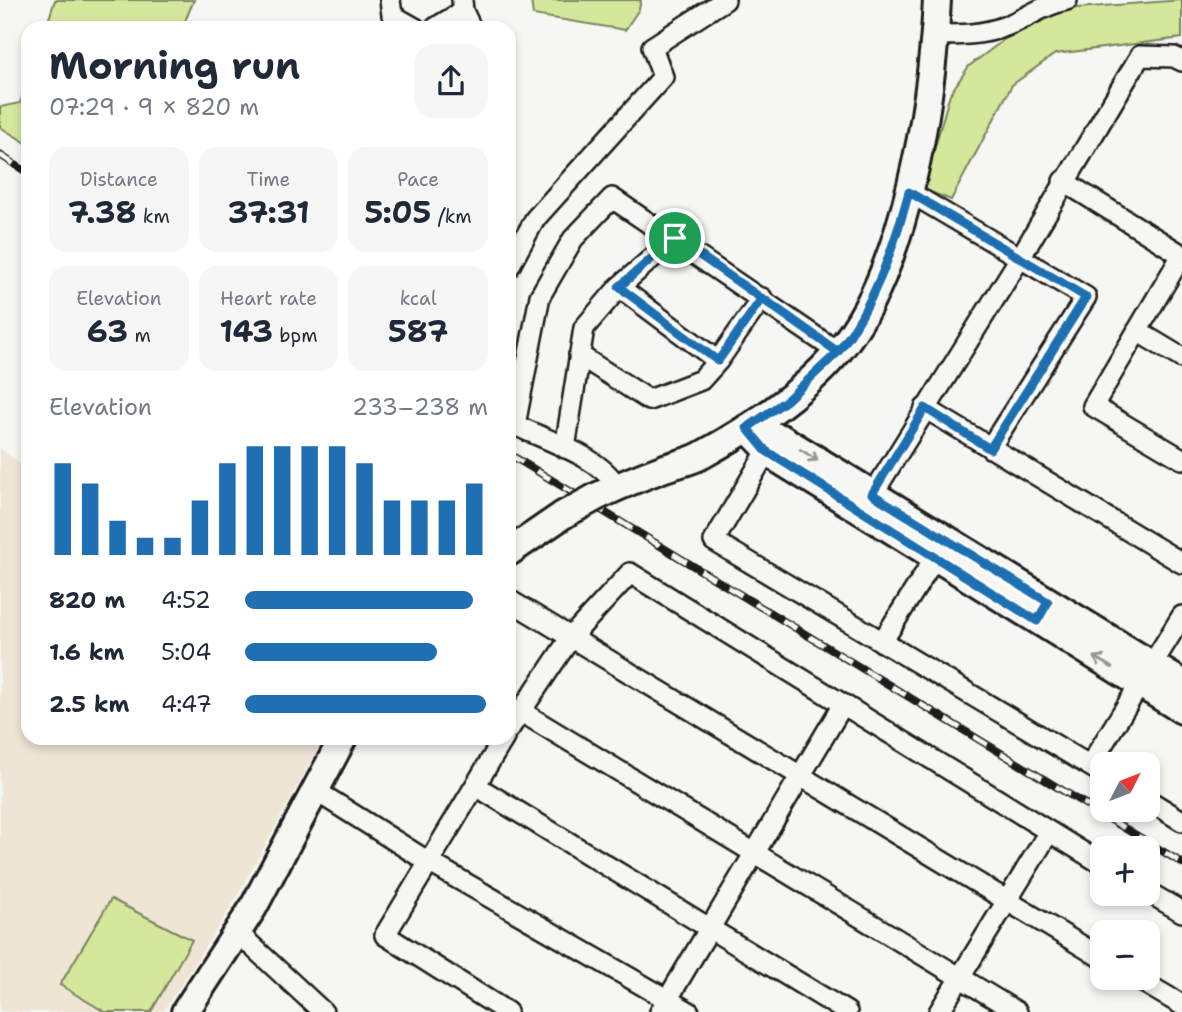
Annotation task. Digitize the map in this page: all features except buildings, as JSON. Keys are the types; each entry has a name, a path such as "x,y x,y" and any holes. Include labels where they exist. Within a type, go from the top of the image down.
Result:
{"street":[{"path":"390,0 392,15 403,21"},
{"path":"516,254 535,219 663,78 652,47 725,0"},
{"path":"516,530 602,486 747,428 787,400 838,352 866,310 886,267 909,192 936,35 937,0"},
{"path":"936,35 976,35 1006,26 1056,2 1067,0"},
{"path":"449,21 465,13"},
{"path":"867,503 1020,258 1063,181 1140,56 1174,57 1182,61"},
{"path":"1063,181 1182,255 1093,406 1182,459"},
{"path":"909,192 1086,297 990,449"},
{"path":"516,406 540,296 573,239 612,198 675,238 838,352"},
{"path":"565,448 584,328 619,287 675,238"},
{"path":"619,287 718,361"},
{"path":"579,355 649,400 701,380 718,361 762,298"},
{"path":"1137,331 1182,358"},
{"path":"925,408 1182,562"},
{"path":"516,426 565,448 602,486"},
{"path":"747,428 766,451 867,503 1146,675 1182,710"},
{"path":"747,428 781,438 867,503"},
{"path":"766,451 714,541 1090,765"},
{"path":"516,546 556,510"},
{"path":"882,642 941,549"},
{"path":"516,718 571,637 630,573 1090,857"},
{"path":"516,604 1090,951"},
{"path":"1105,752 1146,675 1182,616"},
{"path":"1146,675 1182,683"},
{"path":"664,1006 842,706"},
{"path":"520,711 1017,1012"},
{"path":"323,795 341,745"},
{"path":"192,1011 244,939 323,795 357,745"},
{"path":"499,745 385,935 506,1012"},
{"path":"476,786 847,1012"},
{"path":"323,795 664,1006 689,1012"},
{"path":"1160,807 1182,821"},
{"path":"939,1012 1049,832"},
{"path":"1160,899 1182,912"},
{"path":"244,939 323,1012"},
{"path":"1156,990 1182,1005"}],"shaded area":[{"path":"0,448 21,464 21,745 320,745 230,909 163,1012 0,1012"}],"green space":[{"path":"55,0 194,0 185,21 48,21"},
{"path":"531,0 641,0 639,9 625,30 533,15"},
{"path":"1182,0 1182,38 1055,54 1012,85 951,200 923,189 950,94 969,66 1005,39 1064,9"},
{"path":"21,100 21,140 0,127 0,107 20,103"},
{"path":"111,899 192,940 151,1012 105,1012 60,985"}],"railway":[{"path":"0,155 21,168"},
{"path":"516,458 1182,863"}],"route":[{"path":"675,238 619,287 718,361 762,298 838,352 866,310 886,267 909,192 1086,297 990,449 925,408 872,494 1048,602 1037,621 766,451 747,428 816,376 838,352 762,298 675,238"}]}
